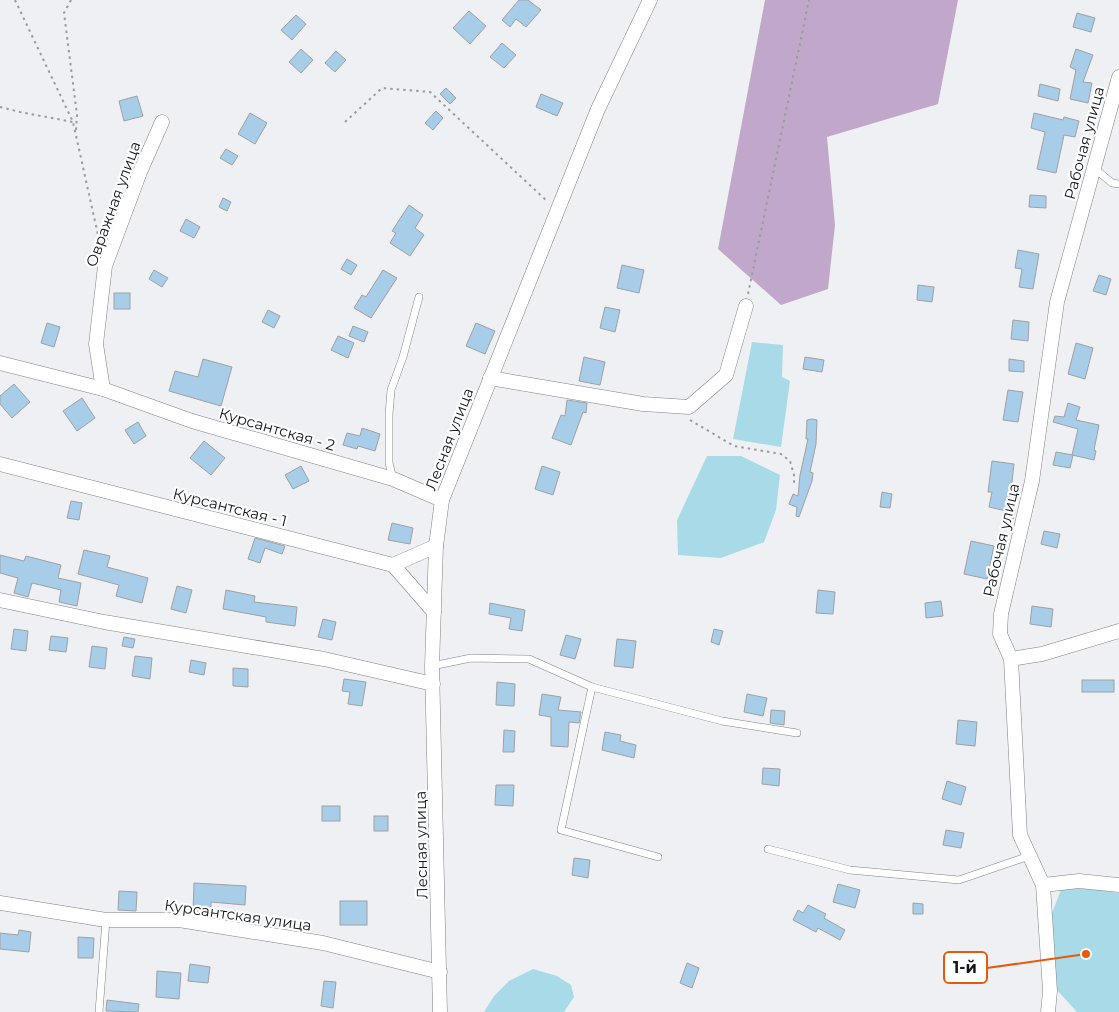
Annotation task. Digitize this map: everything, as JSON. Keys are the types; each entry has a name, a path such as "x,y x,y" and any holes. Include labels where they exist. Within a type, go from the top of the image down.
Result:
{"street":[{"name":"Лесная улица","path":"440,1012 432,666 436,546 442,500 598,109 650,0"},
{"name":"Рабочая улица","path":"1048,1012 1050,991 1043,885 1020,835 1010,659 1000,634 1000,614 1032,481 1057,302 1119,77"},
{"name":"Овражная улица","path":"103,388 96,344 105,266 140,172 162,122"},
{"path":"490,378 643,404 689,407 726,375 746,306"},
{"name":"Курсантская - 2","path":"0,363 103,388 192,421 393,479 442,500"},
{"name":"Курсантская - 1","path":"0,464 393,566"},
{"path":"434,612 393,566 436,546"},
{"path":"0,600 104,622 324,659 433,684"},
{"path":"1010,659 1042,654 1119,631"},
{"path":"1043,885 1079,881 1119,885"},
{"name":"Курсантская улица","path":"0,903 106,920 179,920 323,943 440,972"}],"lane":[{"path":"1094,168 1112,183 1119,184"},
{"path":"393,479 389,463 391,390 403,357 419,297"},
{"path":"432,666 471,658 529,659 592,686 722,721 796,733"},
{"path":"592,686 560,830 658,857"},
{"path":"768,849 850,870 959,880 1029,856"},
{"path":"99,1012 106,920"}],"path":[{"path":"15,0 73,122 105,266"},
{"path":"71,0 64,13 77,115 75,132"},
{"path":"746,306 809,0"},
{"path":"345,122 382,88 430,92 558,210"},
{"path":"0,107 73,122"},
{"path":"672,406 696,424 734,446 782,454 790,461 794,475 794,484"}],"shaded area":[{"path":"765,0 958,0 938,104 827,137 835,225 828,289 781,305 718,249"}],"water":[{"path":"752,342 783,345 782,377 790,381 781,447 733,439"},
{"path":"707,456 741,456 780,475 776,510 764,542 721,558 678,555 677,520"},
{"path":"1063,885 1119,893 1119,1012 1077,1012 1057,990 1050,918"},
{"path":"533,969 557,976 571,985 574,997 564,1012 484,1012 494,996 509,981"}],"building":[{"path":"519,0 528,0 541,10 526,27 516,19 510,27 502,20"},
{"path":"469,11 486,26 470,44 453,28"},
{"path":"1077,13 1095,18 1091,32 1073,27"},
{"path":"296,15 306,24 292,40 281,30"},
{"path":"502,43 516,55 504,68 490,57"},
{"path":"301,49 313,60 301,73 289,62"},
{"path":"1076,49 1093,55 1083,82 1092,83 1088,103 1070,99 1076,70 1070,67"},
{"path":"336,51 346,60 335,72 325,63"},
{"path":"1040,84 1060,89 1058,101 1038,96"},
{"path":"446,88 456,98 450,104 440,94"},
{"path":"541,94 563,103 557,116 536,107"},
{"path":"137,96 143,116 124,121 119,101"},
{"path":"436,111 443,118 433,130 425,123"},
{"path":"250,113 267,123 255,144 238,134"},
{"path":"1034,113 1063,120 1064,117 1079,121 1075,137 1064,135 1056,173 1037,169 1045,132 1031,128"},
{"path":"226,149 238,156 232,165 220,158"},
{"path":"1030,195 1046,196 1046,208 1029,207"},
{"path":"223,198 231,202 227,211 219,207"},
{"path":"409,205 423,215 415,228 424,235 410,256 390,243 396,233 392,231"},
{"path":"186,219 200,227 194,238 180,231"},
{"path":"1018,250 1039,254 1033,289 1019,287 1022,269 1015,268"},
{"path":"347,259 357,265 351,275 341,269"},
{"path":"622,265 644,270 639,293 617,288"},
{"path":"154,270 168,278 162,287 149,279"},
{"path":"383,270 397,278 371,318 354,308 362,295 366,297"},
{"path":"1099,275 1111,279 1106,295 1093,291"},
{"path":"918,285 934,287 932,302 917,300"},
{"path":"114,293 130,293 130,309 114,309"},
{"path":"605,307 620,310 615,332 600,328"},
{"path":"268,310 280,316 274,328 262,322"},
{"path":"1013,320 1029,322 1028,341 1011,339"},
{"path":"47,323 60,327 54,347 41,343"},
{"path":"476,323 495,331 485,354 466,346"},
{"path":"353,326 368,332 364,342 349,336"},
{"path":"338,336 354,343 348,358 331,350"},
{"path":"1076,343 1093,348 1085,379 1068,374"},
{"path":"584,357 605,362 600,385 579,381"},
{"path":"805,357 824,360 822,372 803,369"},
{"path":"203,359 232,367 221,406 169,391 175,371 198,377"},
{"path":"1009,359 1024,361 1024,372 1009,371"},
{"path":"14,384 30,402 12,418 0,404 0,396"},
{"path":"1008,390 1023,392 1018,422 1003,420"},
{"path":"82,398 95,418 77,431 63,411"},
{"path":"567,400 587,403 586,413 583,412 571,445 552,438 561,415 565,416"},
{"path":"1068,403 1080,407 1076,420 1099,425 1094,460 1072,455 1078,429 1053,422 1055,416 1064,417"},
{"path":"807,420 817,420 816,444 810,472 813,473 812,481 799,517 796,516 797,507 789,504 793,494 798,496 800,475 808,439 806,439"},
{"path":"138,422 146,436 134,444 125,430"},
{"path":"362,428 380,434 375,451 358,446 357,449 343,445 347,433 360,436"},
{"path":"204,441 225,458 211,475 190,458"},
{"path":"1056,452 1073,455 1070,468 1053,465"},
{"path":"992,461 1014,464 1009,508 1015,510 1013,519 1004,517 1006,511 989,507 992,492 988,492"},
{"path":"301,466 309,481 293,489 285,475"},
{"path":"542,466 560,472 553,495 535,489"},
{"path":"882,492 892,494 890,508 880,507"},
{"path":"71,501 82,503 79,520 67,518"},
{"path":"392,523 413,528 410,544 388,540"},
{"path":"1044,531 1060,534 1057,548 1041,544"},
{"path":"255,538 285,546 282,554 265,548 260,563 248,559"},
{"path":"971,541 994,546 987,579 964,574"},
{"path":"84,550 110,556 107,567 148,578 142,603 116,596 119,585 78,574"},
{"path":"0,555 24,561 26,556 61,565 58,578 81,583 77,606 59,602 61,590 32,583 28,597 14,593 18,578 0,573"},
{"path":"177,586 192,590 186,613 171,609"},
{"path":"226,590 255,596 254,602 297,607 295,626 266,622 266,617 223,609"},
{"path":"818,590 835,592 833,614 816,613"},
{"path":"941,601 943,616 926,618 925,603"},
{"path":"490,603 525,610 522,631 509,629 511,618 489,614"},
{"path":"1032,606 1053,609 1051,627 1030,624"},
{"path":"323,619 336,622 332,640 318,637"},
{"path":"14,629 28,631 26,651 11,649"},
{"path":"714,629 723,631 719,645 711,642"},
{"path":"566,635 581,639 575,659 560,655"},
{"path":"51,636 68,638 66,652 49,650"},
{"path":"124,637 135,639 133,648 122,646"},
{"path":"617,639 636,641 633,668 614,666"},
{"path":"92,646 107,648 105,669 89,667"},
{"path":"135,656 152,658 150,679 132,676"},
{"path":"191,660 206,663 204,675 189,672"},
{"path":"233,668 248,669 248,687 233,686"},
{"path":"344,679 366,682 362,706 348,704 350,692 342,691"},
{"path":"1082,680 1114,680 1114,692 1082,692"},
{"path":"497,682 515,684 514,706 496,705"},
{"path":"542,694 561,697 558,710 581,712 579,723 569,722 568,747 551,746 551,717 539,715"},
{"path":"747,694 767,698 763,716 744,712"},
{"path":"771,710 785,711 784,725 770,723"},
{"path":"958,720 977,722 975,746 956,744"},
{"path":"504,730 515,731 514,752 503,752"},
{"path":"605,732 621,735 620,741 636,745 634,758 602,750"},
{"path":"763,768 780,769 779,786 762,784"},
{"path":"947,781 966,787 961,805 942,799"},
{"path":"496,785 514,785 513,806 495,805"},
{"path":"322,806 340,806 340,821 322,821"},
{"path":"374,816 388,816 388,831 374,831"},
{"path":"946,830 964,833 961,848 943,845"},
{"path":"574,858 590,860 588,878 572,875"},
{"path":"194,883 246,886 245,905 211,902 211,912 193,912"},
{"path":"838,884 860,890 855,908 833,902"},
{"path":"119,891 137,892 136,911 118,910"},
{"path":"340,901 367,901 367,925 340,925"},
{"path":"913,903 923,904 923,914 913,914"},
{"path":"808,905 826,914 824,918 845,930 840,940 818,928 816,932 793,920 798,910 803,913"},
{"path":"19,930 31,932 29,952 0,949 0,933 18,935"},
{"path":"78,937 94,938 93,958 78,958"},
{"path":"687,963 699,968 692,988 680,983"},
{"path":"190,964 210,967 208,983 188,981"},
{"path":"157,971 181,973 179,999 156,997"},
{"path":"324,981 336,982 333,1008 321,1006"},
{"path":"107,1000 139,1004 138,1012 106,1011"}],"place":[{"name":"1-й","path":"1086,954"}]}
